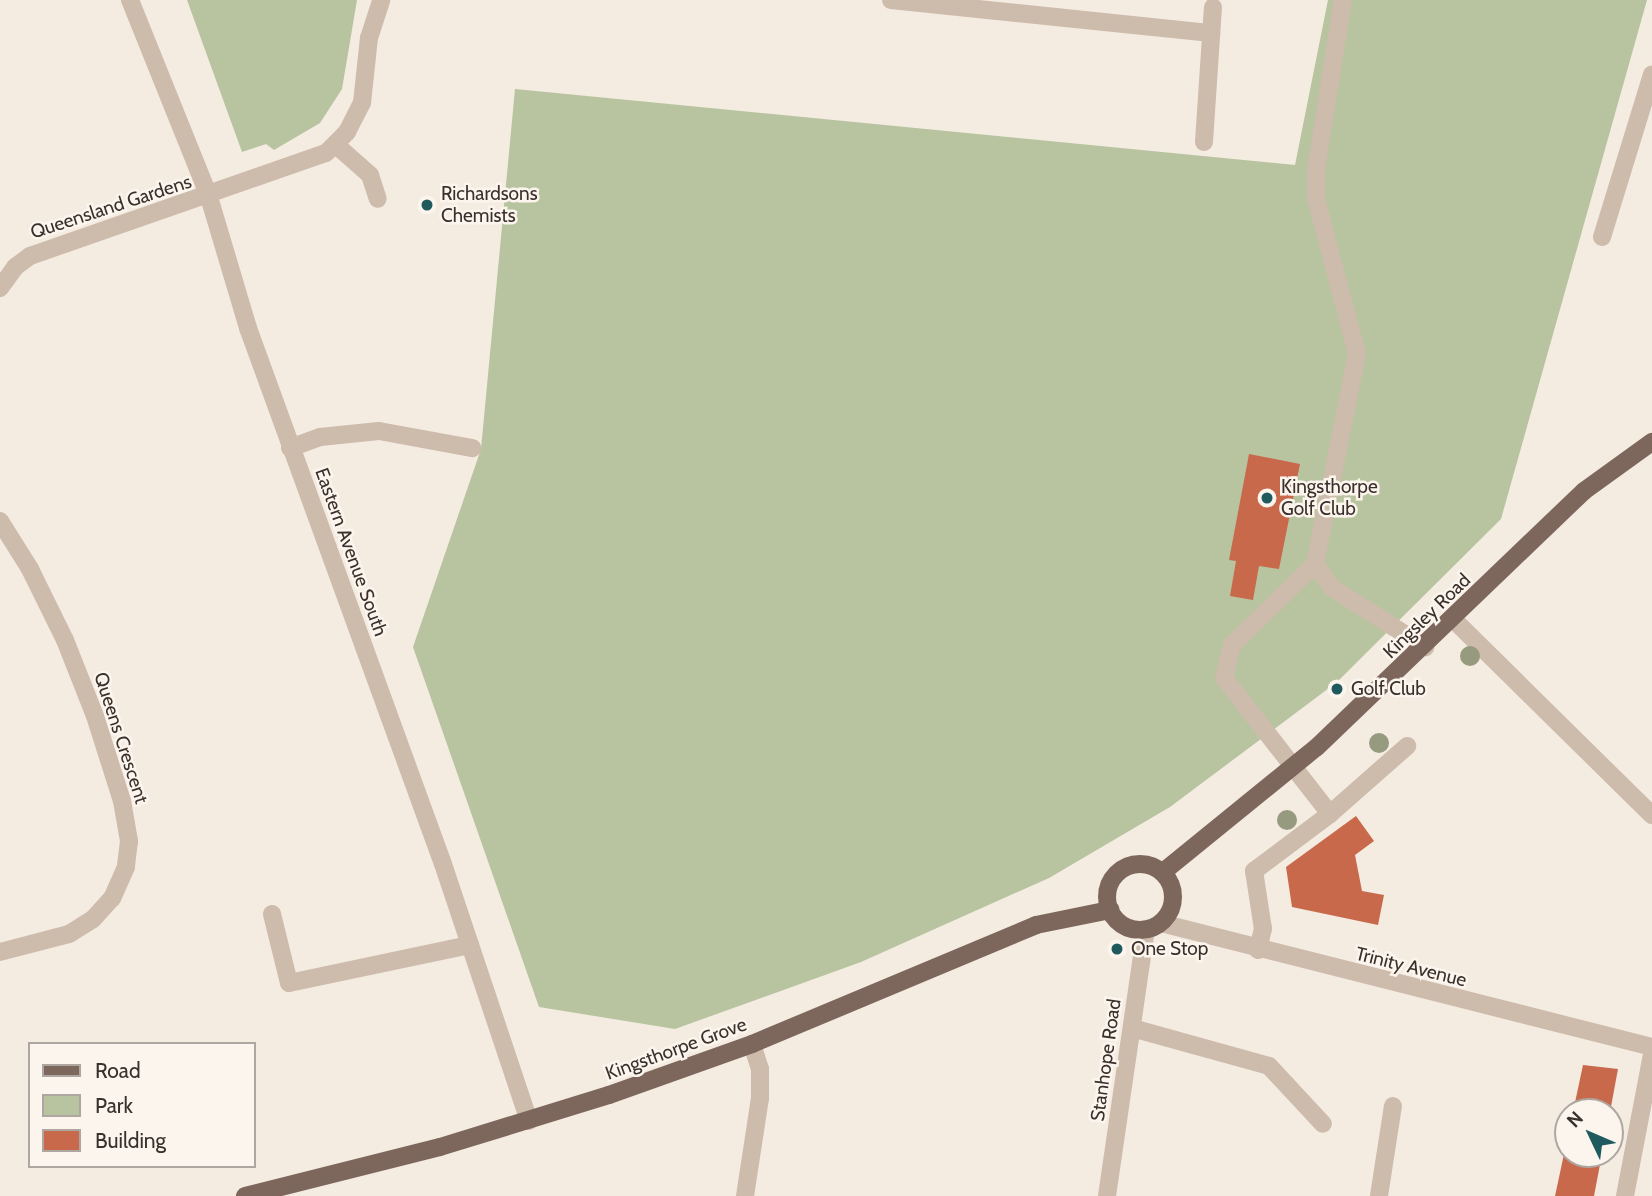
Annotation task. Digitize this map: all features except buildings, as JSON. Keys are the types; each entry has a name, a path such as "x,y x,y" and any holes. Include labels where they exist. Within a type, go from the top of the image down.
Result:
{"main road":[{"name":"Kingsley Road","path":"1163,872 1294,767 1454,620 1584,491 1652,442"},
{"path":"1135,864 1149,864 1163,872 1174,897 1153,926 1123,925 1110,910 1108,891 1118,872 1135,864"},
{"name":"Kingsthorpe Grove","path":"245,1196 529,1121 752,1044 1036,925 1110,910"}],"street":[{"name":"Eastern Avenue South","path":"130,0 209,197 290,448 470,945 529,1121"},
{"path":"378,199 370,175 337,145 362,103 369,38 381,0"},
{"path":"891,0 1211,33"},
{"path":"1330,814 1223,678 1233,645 1315,564 1357,354 1315,199 1316,170 1343,0"},
{"path":"1204,142 1213,7"},
{"path":"1602,237 1652,74"},
{"name":"Queensland Gardens","path":"0,288 15,267 30,256 313,160 337,145"},
{"path":"290,448 320,437 379,431 472,448"},
{"name":"Queens Crescent","path":"0,521 30,569 65,640 99,728 122,801 129,841 126,867 112,898 93,919 69,934 0,952"},
{"path":"1315,564 1331,587 1425,647"},
{"path":"1454,620 1652,815"},
{"path":"1258,950 1263,929 1254,871 1330,814 1407,746"},
{"path":"272,914 289,983 470,945"},
{"name":"Trinity Avenue","path":"1153,926 1652,1047"},
{"name":"Stanhope Road","path":"1107,1196 1132,1028 1153,926"},
{"path":"1132,1028 1269,1066 1323,1124"},
{"path":"745,1196 760,1098 760,1069 752,1044"},
{"path":"1625,1196 1652,1055"},
{"path":"1379,1196 1393,1105"}],"green space":[{"path":"187,0 357,0 342,89 320,123 274,150 266,144 242,152"},
{"path":"1328,0 1647,0 1501,519 1337,682 1170,807 1049,878 861,962 675,1029 539,1007 413,647 481,449 515,89 1295,165"}],"place":[{"name":"Richardsons Chemists","path":"427,205"},
{"name":"Kingsthorpe Golf Club","path":"1267,498"},
{"name":"Golf Club","path":"1337,689"},
{"name":"One Stop","path":"1117,949"}]}
